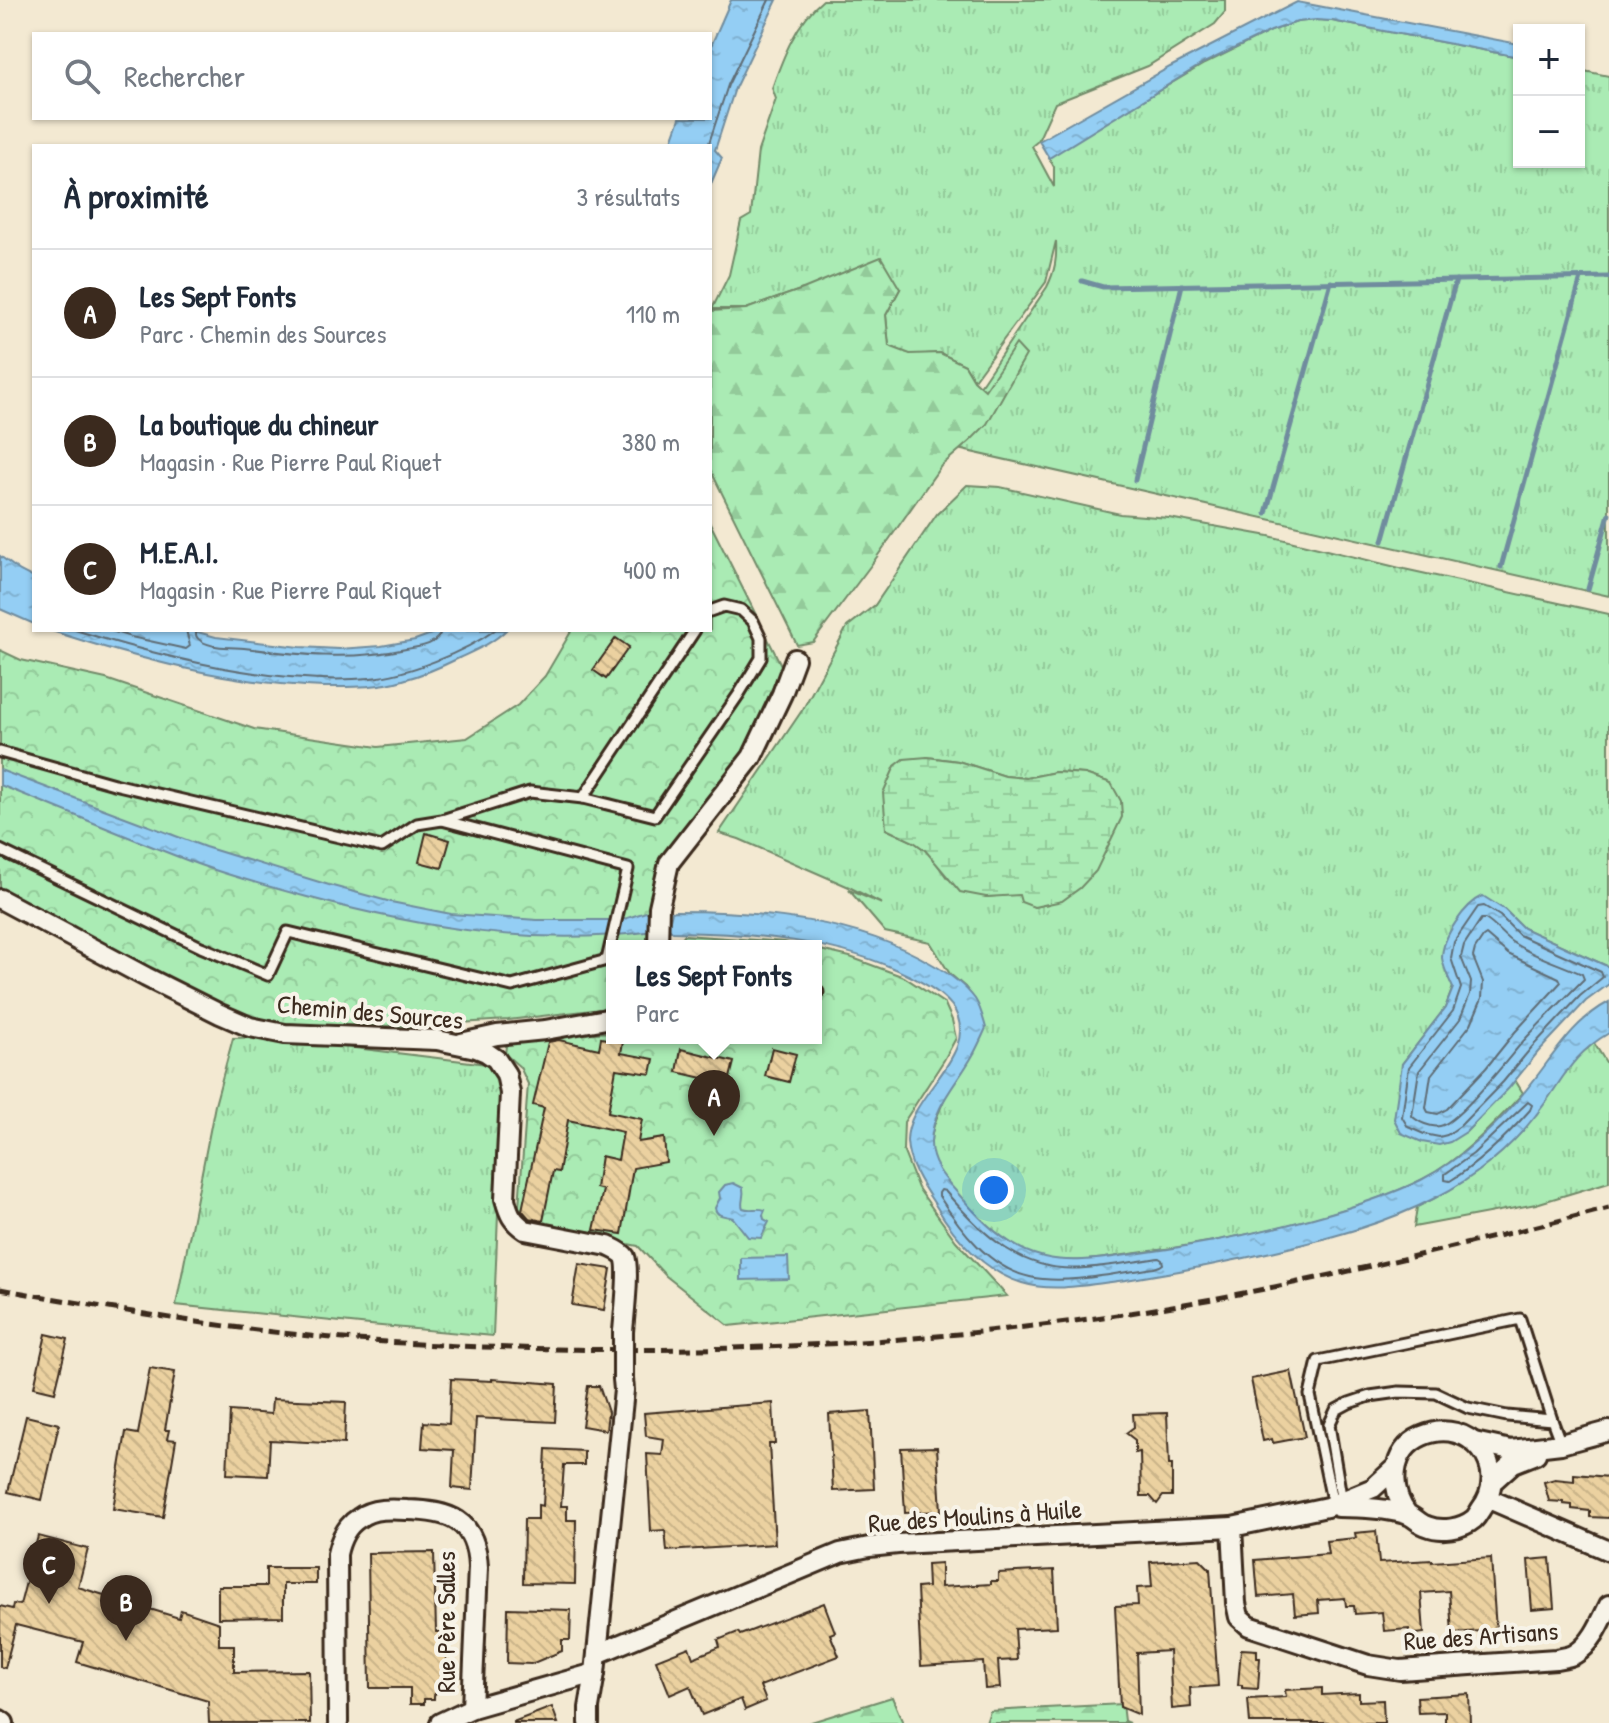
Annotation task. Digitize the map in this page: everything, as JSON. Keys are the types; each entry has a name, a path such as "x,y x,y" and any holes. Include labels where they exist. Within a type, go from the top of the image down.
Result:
{"street":[{"path":"658,940 659,907 669,863 752,757 795,659"},
{"name":"Chemin des Sources","path":"0,899 146,977 250,1027 285,1034 437,1040 476,1048 496,1059 506,1074 510,1093 505,1199 509,1214 525,1230 608,1246 626,1258 624,1390 597,1654"},
{"path":"458,1044 606,1019"},
{"path":"1561,1444 1511,1450 1474,1442 1453,1432 1422,1436 1407,1447 1396,1467 1395,1490 1408,1515 1426,1526 1452,1529 1474,1519 1491,1490 1513,1463 1561,1444 1609,1431"},
{"path":"1474,1442 1485,1453 1492,1474 1491,1490"},
{"name":"Rue des Moulins à Huile","path":"597,1654 840,1553 898,1544 1232,1527 1334,1505 1373,1488 1396,1467"},
{"path":"1491,1490 1609,1551"},
{"name":"Rue des Moulins à Huile","path":"1334,1505 1408,1515"},
{"name":"Rue Père Salles","path":"338,1723 337,1554 345,1533 360,1516 391,1509 443,1513 462,1524 473,1541 478,1567 472,1708"},
{"name":"Rue des Artisans","path":"1232,1527 1239,1617 1249,1626 1368,1665 1400,1670 1575,1655 1587,1643 1609,1605"},
{"path":"589,1723 597,1654"},
{"name":"Rue Père Salles","path":"440,1723 472,1708 595,1673"}],"lane":[{"path":"0,752 114,784 382,847 417,824 442,820 530,792 583,798 655,816 761,658 761,638 753,621 741,610 724,606 712,610"},
{"path":"583,798 694,632"},
{"path":"442,820 628,869 612,940"},
{"path":"0,850 201,947 268,975 288,932 512,986 606,961"},
{"path":"1334,1505 1310,1395 1318,1361 1520,1319 1561,1444"},
{"path":"1334,1505 1329,1425 1336,1410 1349,1403 1399,1392 1436,1393 1468,1408 1518,1418 1552,1420"}],"green space":[{"path":"823,0 1225,0 1225,12 1215,24 1148,66 1055,103 1038,141 1032,146 1054,187 1054,167 1049,158 1054,153 1204,64 1271,31 1297,22 1332,21 1513,56 1513,168 1585,168 1585,71 1609,76 1609,596 940,445 1047,287 1055,265 1056,241 1046,282 974,380 965,365 940,353 910,355 889,346 886,315 900,289 803,289 746,309 712,309 729,275 741,221 751,215 758,151 776,99 772,88 798,29"},
{"path":"881,257 900,289 886,315 889,346 910,354 940,353 965,365 985,390 1016,344 1026,355 987,424 941,466 813,642 797,645 712,473 712,311 746,309"},
{"path":"967,485 1000,487 1120,514 1169,518 1269,536 1609,614 1609,967 1523,928 1505,910 1446,972 1453,987 1445,1008 1402,1064 1466,1132 1515,1080 1523,1093 1464,1151 1437,1171 1410,1185 1315,1218 1204,1243 1077,1261 1041,1257 1008,1242 979,1217 945,1180 932,1156 932,1131 955,1070 975,1000 950,974 930,942 885,932 849,890 882,904 739,839 719,833 803,709 847,627 875,605 937,514","holes":["927,757 958,761 1005,776 1026,778 1055,772 1085,774 1111,783 1048,904 1034,907 1019,894 986,897 947,878 925,850 886,829"]},
{"path":"712,527 782,667 744,750 720,785 666,850 653,889 650,940 606,940 606,1006 601,1009 508,1020 411,1026 272,1022 245,1015 202,996 0,889 0,650 21,660 106,679 254,729 378,747 467,738 518,705 545,676 571,632 712,632"},
{"path":"927,757 958,761 1005,776 1026,778 1055,772 1085,774 1111,783 1121,801 1122,817 1096,871 1062,901 1034,907 1021,902 1019,895 986,897 960,892 925,850 886,829 883,793 895,766 904,759"},
{"path":"684,935 755,940 681,940"},
{"path":"822,950 904,977 945,1004 956,1038 904,1122 903,1150 918,1188 935,1212 956,1241 1007,1296 729,1326 666,1276 638,1246 528,1225 519,1207 528,1084 520,1067 505,1054 507,1038 606,1032 606,1044 822,1044"},
{"path":"264,1037 487,1064 498,1075 503,1092 493,1336 176,1305 215,1105 233,1038"},
{"path":"1594,1043 1609,1067 1609,1182 1536,1204 1414,1227 1417,1207 1460,1183 1499,1154 1530,1122 1568,1068"},
{"path":"892,1697 903,1723 808,1723"},
{"path":"1122,1704 1124,1721 1129,1723 986,1723 990,1711"}],"water":[{"path":"731,0 777,0 735,88 715,150 722,158 712,181 712,144 671,144 679,120 712,120 712,43"},
{"path":"1297,2 1513,43 1513,56 1332,21 1297,22 1204,63 1049,158 1039,141 1170,67"},
{"path":"0,556 32,577 32,623 0,609"},
{"path":"55,632 197,632 216,637 339,649 381,646 415,640 437,632 504,632 478,649 417,676 393,683 344,687 254,681 116,651"},
{"path":"0,770 205,847 391,902 451,914 537,920 621,920 649,911 654,931 566,937 479,932 350,908 197,864 0,785"},
{"path":"1483,896 1505,910 1523,928 1609,967 1609,984 1586,1001 1466,1132 1439,1145 1422,1142 1401,1133 1394,1119 1402,1064 1445,1008 1453,988 1442,958 1450,931 1462,914"},
{"path":"672,912 775,916 840,927 903,949 938,967 961,984 977,1002 986,1028 936,1117 931,1141 933,1158 951,1185 998,1234 1020,1248 1055,1259 1100,1259 1224,1239 1327,1214 1395,1192 1436,1172 1480,1138 1519,1098 1575,1029 1609,1002 1609,1033 1584,1051 1526,1128 1490,1162 1463,1182 1417,1207 1340,1234 1222,1263 1087,1285 1060,1288 1034,1286 996,1271 962,1242 921,1183 910,1158 907,1141 910,1123 952,1057 959,1040 960,1023 948,1001 910,976 854,954 822,946 822,940 673,932 668,927"},
{"path":"733,1183 743,1188 743,1208 765,1210 764,1219 769,1222 761,1238 748,1237 733,1218 716,1211 719,1192 725,1185"},
{"path":"788,1257 789,1279 741,1280 741,1258"}],"building":[{"path":"616,638 629,647 606,679 593,670"},
{"path":"426,833 450,840 442,868 419,862"},
{"path":"601,1038 606,1039 606,1044 623,1044 621,1053 654,1059 651,1074 616,1069 608,1112 642,1119 638,1142 664,1138 666,1162 633,1168 622,1234 594,1230 603,1190 596,1188 601,1156 618,1160 623,1132 568,1120 559,1172 553,1171 543,1221 529,1218 522,1210 544,1108 533,1105 548,1042 559,1040 599,1049"},
{"path":"772,1048 796,1054 789,1082 765,1076"},
{"path":"681,1049 734,1062 722,1110 697,1104 703,1078 677,1072"},
{"path":"579,1264 611,1269 604,1310 572,1305"},
{"path":"46,1334 68,1339 55,1392 34,1387"},
{"path":"150,1368 175,1372 165,1430 169,1430 167,1439 176,1440 163,1517 113,1509 126,1432 138,1434"},
{"path":"1291,1371 1305,1437 1273,1443 1272,1439 1263,1441 1251,1379"},
{"path":"451,1379 557,1384 555,1422 476,1418 472,1490 452,1488 454,1450 422,1448 424,1422 449,1424"},
{"path":"588,1386 599,1386 608,1412 606,1430 582,1426"},
{"path":"272,1399 346,1402 344,1444 270,1440 268,1476 227,1474 230,1411 271,1414"},
{"path":"773,1403 775,1444 769,1444 775,1544 667,1551 665,1530 651,1531 647,1454 662,1455 664,1439 646,1436 644,1413"},
{"path":"870,1411 874,1489 833,1491 829,1414"},
{"path":"1167,1413 1172,1496 1163,1496 1157,1504 1150,1496 1141,1496 1140,1452 1135,1453 1135,1440 1126,1433 1134,1427 1133,1414"},
{"path":"26,1416 59,1424 42,1500 8,1492"},
{"path":"937,1447 941,1511 905,1513 901,1448"},
{"path":"546,1449 584,1451 584,1465 564,1465 561,1506 567,1506 567,1520 576,1520 575,1584 523,1583 524,1519 538,1519 538,1505 543,1506"},
{"path":"1574,1474 1609,1477 1609,1518 1590,1517 1590,1511 1549,1501 1544,1482 1555,1479 1574,1481"},
{"path":"1376,1531 1379,1563 1491,1558 1496,1630 1452,1633 1449,1591 1421,1593 1424,1633 1409,1635 1409,1629 1384,1631 1382,1612 1355,1614 1354,1606 1346,1606 1345,1598 1318,1600 1319,1613 1295,1615 1293,1594 1258,1597 1255,1560 1328,1554 1326,1541 1356,1538 1355,1533"},
{"path":"38,1536 88,1549 78,1587 179,1618 181,1610 219,1623 219,1645 234,1645 234,1672 309,1671 310,1723 209,1723 208,1701 77,1662 83,1642 16,1625 5,1668 0,1667 0,1606 12,1609 13,1604 20,1605"},
{"path":"434,1552 436,1632 446,1632 446,1681 434,1699 424,1699 424,1704 410,1704 410,1688 370,1688 368,1553"},
{"path":"1550,1558 1554,1608 1532,1610 1528,1560"},
{"path":"1200,1559 1210,1569 1218,1686 1190,1688 1191,1707 1172,1709 1169,1651 1137,1653 1139,1715 1120,1707 1115,1606 1138,1605 1137,1588 1152,1587 1150,1562"},
{"path":"941,1563 941,1587 991,1584 991,1581 998,1581 998,1573 1054,1570 1057,1627 1015,1629 1017,1660 998,1661 1000,1688 985,1689 983,1662 921,1666 917,1588 928,1587 927,1564"},
{"path":"266,1568 316,1568 316,1584 283,1584 283,1617 218,1618 218,1586 266,1586"},
{"path":"824,1603 835,1632 830,1634 839,1656 760,1686 766,1701 745,1710 741,1699 702,1715 690,1686 670,1695 656,1660 689,1647 693,1658 720,1647 718,1640 738,1632 740,1635"},
{"path":"508,1608 571,1610 570,1640 562,1640 562,1651 531,1664 507,1663"},
{"path":"1241,1649 1257,1650 1257,1658 1260,1658 1258,1689 1238,1685"},
{"path":"1322,1688 1322,1695 1359,1693 1359,1701 1383,1700 1384,1723 1250,1723 1248,1699 1286,1697 1285,1690"},
{"path":"1469,1694 1470,1723 1445,1723 1445,1712 1418,1713 1417,1697"},
{"path":"552,1707 558,1723 513,1723 513,1722"}],"waterway":[{"path":"1082,281 1103,287 1609,277"},
{"path":"1501,567 1581,278"},
{"path":"1383,541 1456,280"},
{"path":"1266,513 1331,282"},
{"path":"1135,480 1182,285"},
{"path":"1588,589 1609,514"}],"railway":[{"path":"0,1289 222,1325 356,1340 625,1350 805,1345 985,1331 1209,1300 1343,1272 1609,1208"}],"place":[{"name":"Les Sept Fonts","path":"714,1136"},
{"name":"M.E.A.I.","path":"49,1604"},
{"name":"La boutique du chineur","path":"126,1641"}]}
